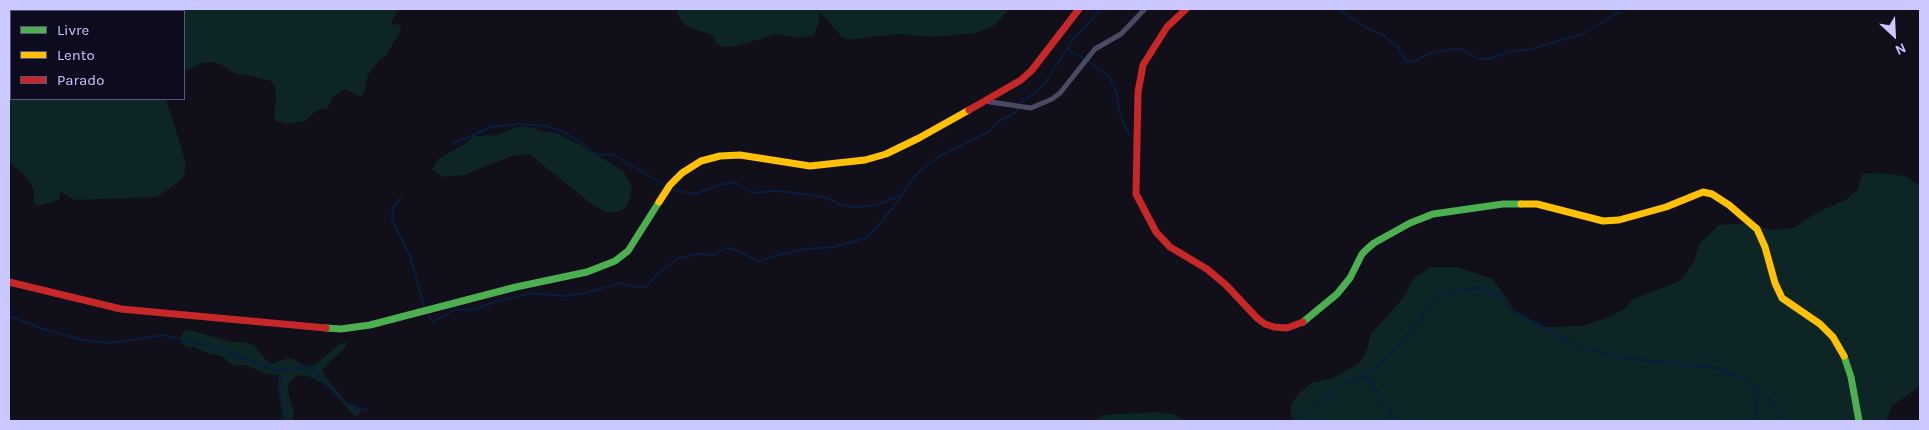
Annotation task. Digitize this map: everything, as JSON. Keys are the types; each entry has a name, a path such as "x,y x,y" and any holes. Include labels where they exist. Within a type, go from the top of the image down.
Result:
{"street":[{"path":"9,282 121,309 330,329 370,325 516,287 587,272 615,261 628,250 670,185 682,173 701,161 720,156 740,156 810,166 865,160 902,147 1021,80 1032,70 1080,9"},
{"path":"984,101 1031,108 1052,99 1065,88 1095,49 1121,34 1145,9"},
{"path":"1186,9 1167,28 1143,65 1138,92 1136,194 1156,232 1170,247 1207,269 1265,324 1287,328 1302,323 1337,294 1350,278 1367,248 1410,223 1433,214 1503,204 1536,204 1603,221 1619,220 1666,207 1703,192 1712,194 1747,219 1757,229 1765,246 1775,283 1782,298 1820,324 1833,337 1844,354 1851,377 1859,421"}],"green space":[{"path":"9,9 399,9 390,25 400,24 401,30 386,56 380,59 368,75 364,93 361,97 345,89 332,97 328,108 316,111 305,121 287,124 276,121 274,118 276,98 275,86 271,81 235,74 220,64 213,62 202,63 185,71 185,10 10,10 10,100 166,100 186,163 184,176 180,181 157,197 75,200 60,192 59,200 38,206 34,203 34,190 30,183 9,162"},
{"path":"676,9 1009,9 994,26 976,33 934,37 897,34 848,40 842,37 820,12 818,26 813,35 800,38 776,34 737,46 724,47 716,44 713,35 685,25"},
{"path":"517,127 531,127 540,131 556,133 579,144 623,171 632,185 630,198 625,208 619,212 605,212 593,205 529,154 512,156 464,175 443,177 432,169 438,159 465,144 475,136 498,135"},
{"path":"1877,173 1905,176 1920,186 1920,386 1892,406 1886,421 1296,421 1291,417 1291,404 1299,393 1312,383 1333,378 1358,364 1366,352 1371,334 1403,298 1414,278 1431,267 1457,267 1493,279 1513,309 1529,320 1547,327 1582,326 1604,319 1625,309 1633,299 1680,281 1694,262 1699,244 1719,225 1748,223 1771,230 1794,228 1816,213 1847,199 1858,189 1862,174"},
{"path":"190,330 231,342 243,342 254,345 265,359 272,364 288,358 309,367 340,344 347,342 346,347 322,370 326,378 346,401 361,411 358,416 354,416 330,389 316,379 303,375 296,376 289,383 288,391 294,414 293,421 281,421 282,409 279,396 281,379 278,375 266,374 246,365 236,366 229,363 222,356 210,354 182,344 180,339 182,334"},
{"path":"1155,412 1173,414 1186,421 1093,421 1103,415"}],"waterway":[{"path":"1021,103 1046,81 1072,41 1101,9"},
{"path":"1338,9 1367,28 1383,35 1398,47 1405,60 1412,62 1429,54 1451,49 1461,49 1479,59 1489,59 1509,52 1531,49 1583,34 1620,11"},
{"path":"1067,49 1090,62 1109,77 1117,92 1119,111 1129,135"},
{"path":"428,315 433,322 454,310 476,309 491,303 531,293 566,296 621,283 646,287 656,275 679,258 697,254 713,255 725,248 730,248 759,261 806,249 834,247 859,240 867,237 882,221 921,170 941,155 990,131 997,122 1012,115 1018,109"},
{"path":"452,144 491,127 520,124 547,126 579,141 594,153 600,155 612,154 665,185"},
{"path":"673,190 695,194 719,185 735,182 752,193 789,192 824,197 841,205 855,207 876,205 900,196"},
{"path":"402,196 393,207 392,220 410,256 424,306"},
{"path":"1293,421 1343,384 1365,376 1373,370 1400,345 1430,304 1441,294 1482,287 1497,295 1512,310 1579,347 1624,358 1717,368 1740,377 1768,397 1784,421"},
{"path":"9,316 43,329 83,340 111,343 163,335 223,350 274,370 311,367 344,402 367,410"},
{"path":"279,370 279,389 284,421"},
{"path":"1364,376 1373,385 1395,421"},
{"path":"1755,421 1758,388"}],"traffic: fast":[{"path":"326,328 341,329 370,325 516,287 587,272 615,261 628,251 659,202"},
{"path":"1303,322 1337,294 1350,278 1362,254 1367,249 1374,243 1410,223 1433,214 1503,204 1521,204"},
{"path":"1844,356 1851,377 1859,421"}],"traffic: slow":[{"path":"659,202 670,185 682,173 701,161 720,156 740,155 810,166 865,160 886,154 969,110"},
{"path":"1521,204 1537,204 1603,221 1619,220 1666,207 1703,192 1712,194 1729,205 1757,229 1782,298 1820,324 1833,337 1844,356"}],"traffic: jam":[{"path":"969,110 1021,80 1032,70 1079,9"},
{"path":"1186,9 1167,27 1143,65 1138,92 1136,194 1156,232 1170,247 1207,269 1226,285 1257,318 1265,324 1274,327 1287,328 1303,322"},
{"path":"9,282 121,309 326,328"}]}
